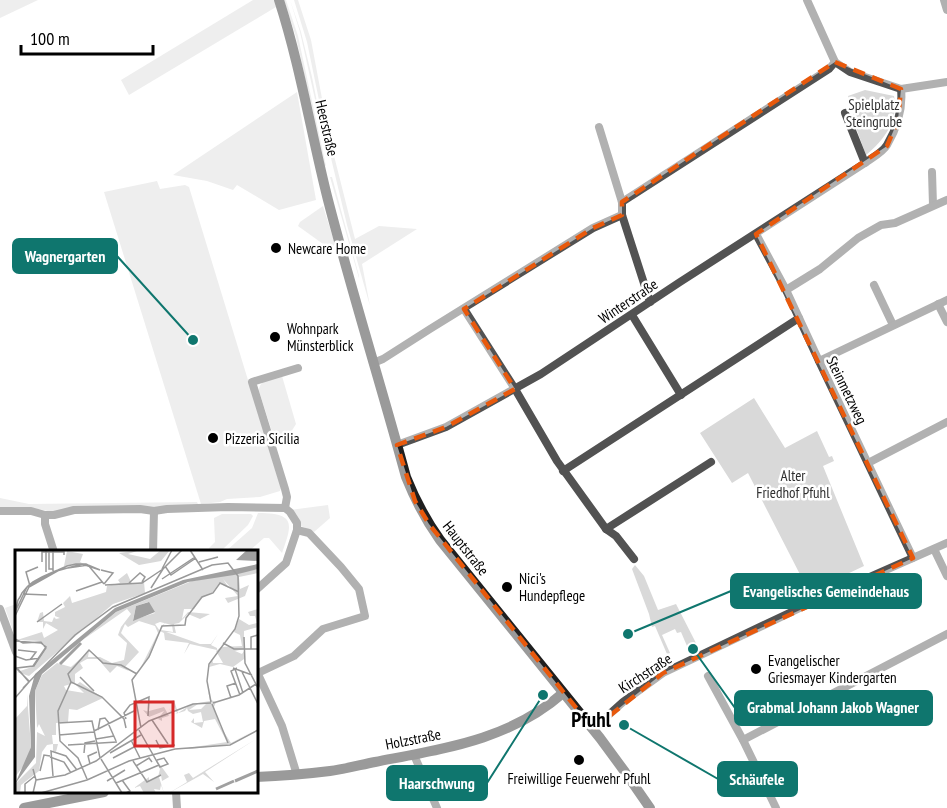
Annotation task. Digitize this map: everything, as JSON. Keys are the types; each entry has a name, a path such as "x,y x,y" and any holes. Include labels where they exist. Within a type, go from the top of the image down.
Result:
{"street":[{"name":"Heerstraße","path":"279,0 291,36 321,170 345,262"},
{"path":"807,0 835,62 850,72 901,89 947,82"},
{"path":"944,0 947,10"},
{"path":"622,202 829,69 835,62"},
{"name":"Winterstraße","path":"398,445 446,427 541,374 865,163 886,146 898,120 902,100 901,89"},
{"path":"846,113 865,163"},
{"path":"599,127 622,202 622,215 650,302"},
{"path":"932,172 933,205"},
{"path":"786,290 820,269 858,238 880,225 895,223 947,200"},
{"path":"373,363 383,359 593,228 622,215"},
{"name":"Steinmetzweg","path":"756,234 800,318 913,558"},
{"name":"Hauptstraße","path":"345,262 406,477 415,501 429,524 593,729 650,808"},
{"path":"874,285 893,325"},
{"path":"819,361 947,300"},
{"path":"938,304 947,322"},
{"path":"464,309 564,471 606,529 616,536 634,559"},
{"path":"632,315 681,395"},
{"path":"564,471 800,318"},
{"path":"285,508 287,497 285,489 252,382 298,368"},
{"path":"868,463 947,422"},
{"path":"606,529 711,462"},
{"path":"0,512 31,511 45,515 74,510 285,508 297,523 297,530 286,563 258,588"},
{"path":"153,550 154,511"},
{"path":"45,515 45,524 53,550"},
{"path":"258,672 294,656 323,629 365,616 359,589 309,533 297,530"},
{"name":"Kirchstraße","path":"593,729 623,702 660,675 801,607 947,543"},
{"path":"934,549 947,576"},
{"path":"0,609 15,649"},
{"path":"743,740 947,634"},
{"path":"258,674 282,726 297,774"},
{"path":"708,676 743,740 776,808"},
{"name":"Holzstraße","path":"258,777 332,771 472,742 517,724 563,693"},
{"path":"414,755 436,808"},
{"path":"24,808 99,793"},
{"path":"176,793 177,808"}],"highlighted area":[{"path":"835,62 901,89 898,120 887,146 756,234 913,558 663,673 593,729 429,524 415,501 397,445 446,427 515,389 464,309 593,228 622,215 622,202"}],"green space":[{"path":"0,0 38,0 0,18"},
{"path":"253,0 274,0 276,7 129,95 121,80"},
{"path":"284,0 286,0 298,36 326,166 296,37"},
{"path":"290,0 301,32 312,77 329,162 300,32"},
{"path":"294,0 298,0 311,40 329,136 355,239 379,226 417,229 362,264 370,306 347,225 307,42"},
{"name":"Spielplatz Steingrube","path":"865,90 894,96 895,105 889,129 866,155 852,117 854,113 848,96"},
{"path":"297,92 316,200 279,210 237,185 233,190 207,181 173,175"},
{"path":"330,177 332,177 359,278"},
{"path":"157,181 160,189 185,185 189,187 281,488 280,491 260,497 227,499 201,504 104,192"},
{"path":"323,206 334,241 332,249 298,226 300,222"},
{"path":"282,376 296,424 291,432 274,438 259,391 264,382"},
{"name":"Alter Friedhof Pfuhl","path":"754,398 785,448 817,431 829,457 832,456 834,461 823,466 864,566 809,592 748,473 732,483 700,433"},
{"path":"0,498 29,504 197,502 198,504 53,512 33,508 0,509"},
{"path":"328,505 330,518 314,532 301,526 296,514 290,510"},
{"path":"258,513 270,513 285,518 289,527 282,553 269,538 264,538 250,550 227,550 252,528"},
{"path":"222,514 251,514 253,516 248,525 221,550 209,548 215,542 214,518"},
{"path":"635,565 644,576 658,610 676,604 697,645 687,646 681,632 677,633 675,629 662,635 670,653 667,654 655,626 652,627 632,569"},
{"path":"15,604 15,636 5,608"}],"place":[{"name":"Newcare Home","path":"276,248"},
{"name":"Wohnpark Münsterblick","path":"275,337"},
{"name":"Wagnergarten","path":"193,340"},
{"name":"Pizzeria Sicilia","path":"213,438"},
{"name":"Nici's Hundepflege","path":"507,587"},
{"name":"Evangelisches Gemeindehaus","path":"628,634"},
{"name":"Grabmal Johann Jakob Wagner","path":"693,649"},
{"name":"Evangelischer Griesmayer Kindergarten","path":"756,669"},
{"name":"Haarschwung","path":"543,695"},
{"name":"Schäufele","path":"624,725"},
{"name":"Freiwillige Feuerwehr Pfuhl","path":"579,760"}],"district":[{"name":"Pfuhl","path":"591,719"}]}
